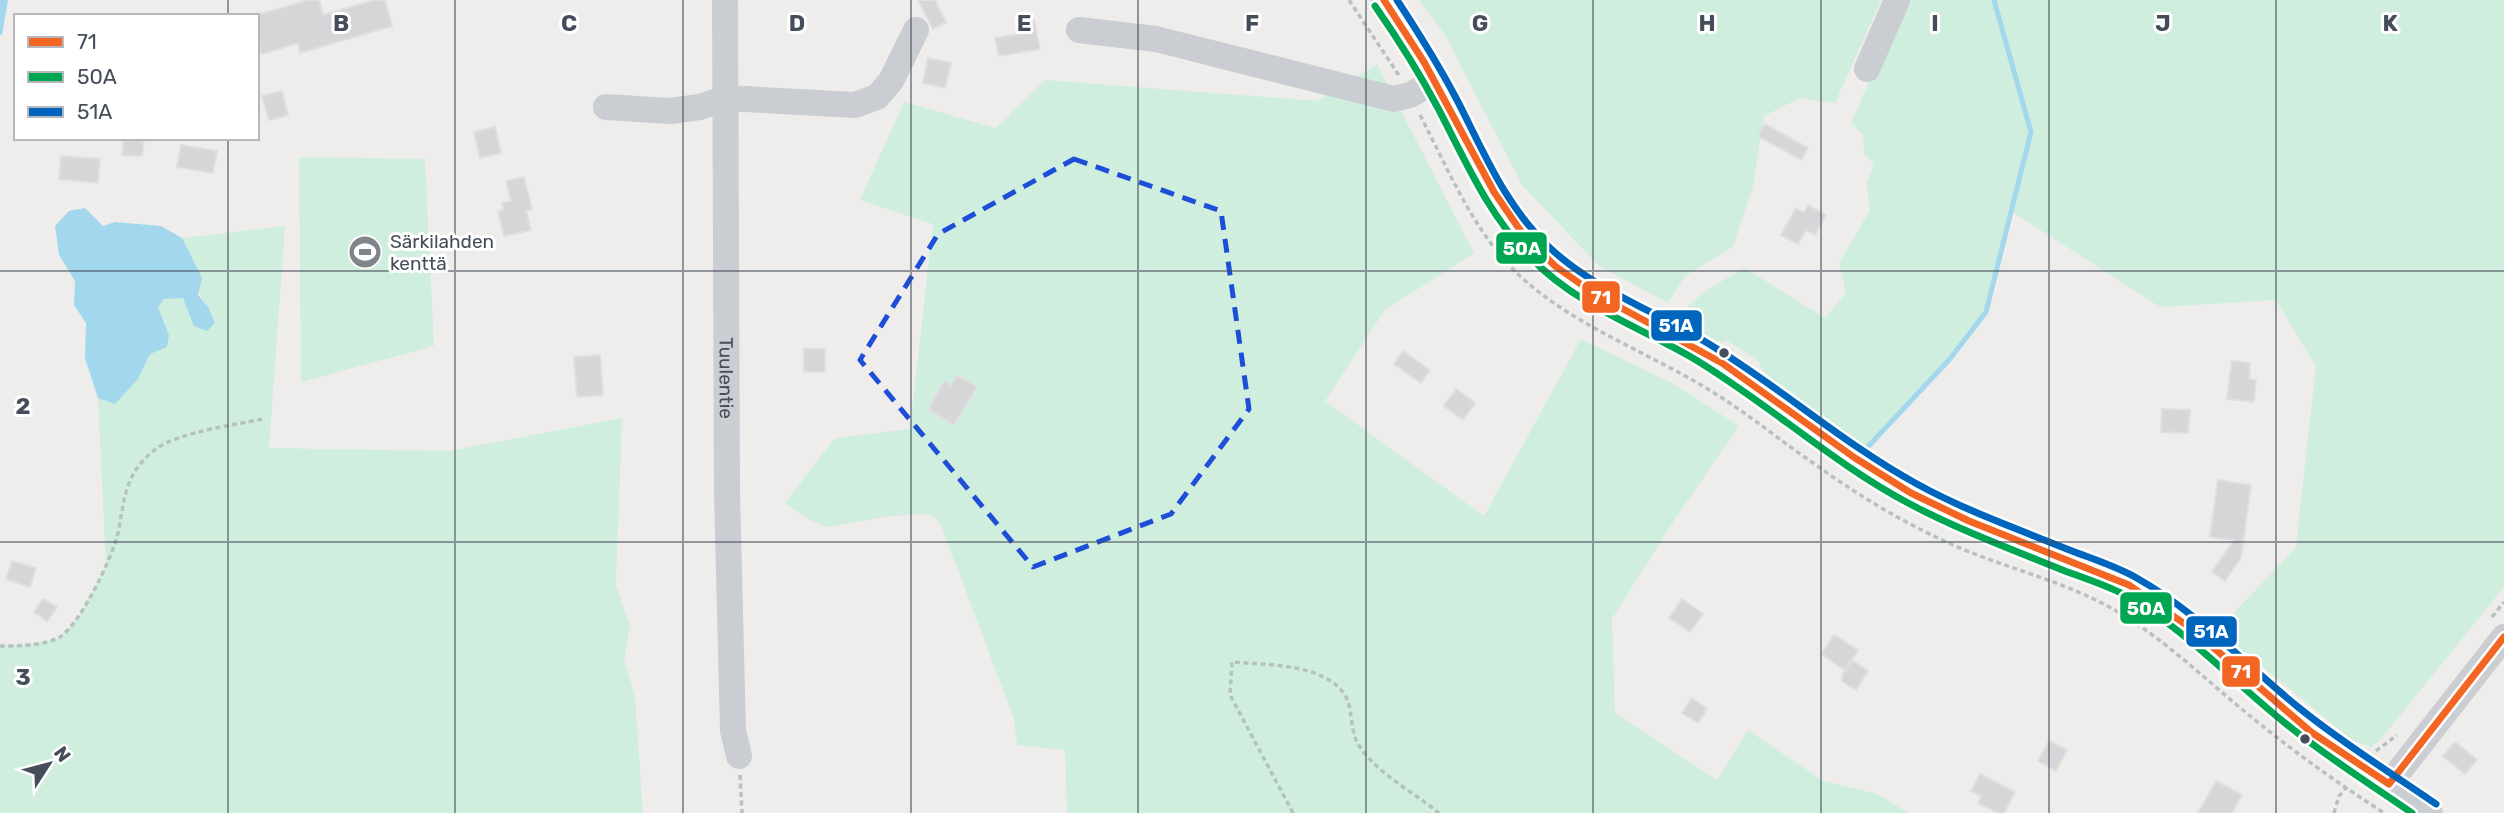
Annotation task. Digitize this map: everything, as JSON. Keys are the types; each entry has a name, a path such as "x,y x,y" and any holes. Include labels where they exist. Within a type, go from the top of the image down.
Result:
{"street":[{"name":"Tuulentie","path":"725,0 728,506 733,731 739,756"},
{"path":"1384,0 1435,81 1473,157 1511,218 1540,253 1565,274 1588,290 1696,347 1746,378 1853,458 1905,489 1968,519 2124,583 2157,602 2199,634 2317,737 2430,813"},
{"path":"1867,69 1897,0"},
{"path":"606,107 670,111 700,107 726,98 855,105 877,97 891,80 916,30"},
{"path":"1079,30 1156,39 1394,99 1410,95 1435,81"},
{"path":"2389,784 2504,637"}],"path":[{"path":"0,646 59,638 78,618 106,566 117,536 124,493 138,467 157,448 195,433 263,419"},
{"path":"1293,813 1230,695 1232,662 1295,667 1327,678 1346,697 1357,743 1389,778 1439,813"},
{"path":"739,756 742,813"},
{"path":"2334,813 2339,796 2346,789"}],"highlighted area":[{"path":"1074,159 1221,211 1249,409 1171,514 1033,567 860,360 938,234"}],"green space":[{"path":"1419,0 1881,0 1835,103 1800,98 1764,116 1753,186 1733,247 1685,276 1668,303 1598,265 1522,185 1445,35"},
{"path":"1905,0 2504,0 2504,587 2381,739 2371,747 2352,740 2216,632 2296,547 2316,366 2276,300 2160,307 2011,211 1986,312 1949,360 1863,452 1801,406 1759,367 1761,363 1726,340 1724,343 1690,332 1680,325 1679,318 1692,302 1745,268 1825,318 1846,293 1839,263 1870,210 1867,184 1874,163 1864,154 1863,135 1851,123"},
{"path":"1377,64 1474,253 1385,310 1325,401 1484,516 1581,339 1676,385 1739,426 1675,519 1612,619 1615,713 1717,780 1748,730 1823,781 1877,794 1909,813 1067,813 1065,750 1017,745 1014,719 942,528 935,517 925,514 890,516 828,527 808,519 785,503 835,438 910,429 933,224 860,200 904,102 996,128 1045,80 1317,101"},
{"name":"Särkilahden kenttä","path":"299,157 425,159 434,346 301,382"},
{"path":"285,226 269,448 449,451 622,418 616,584 630,627 624,660 635,696 643,813 0,813 0,646 59,638 78,618 106,566 98,398 115,404 138,379 150,354 169,334 157,306 164,299 183,298 208,307 195,283 182,238"}],"water":[{"path":"0,0 8,0 2,35 0,35"},
{"path":"85,208 103,226 115,222 161,226 182,238 202,278 198,295 208,307 215,323 207,331 194,326 183,298 164,299 158,307 169,335 167,347 150,354 138,379 115,404 98,398 85,358 86,323 74,305 75,281 59,255 55,226 69,211"}],"building":[{"path":"309,0 319,0 323,15 375,0 385,0 392,26 300,53 298,43 262,54 259,44 259,14"},
{"path":"918,0 935,0 946,22 933,29"},
{"path":"1034,20 1040,49 999,56 995,38 1020,34 1018,23"},
{"path":"928,58 951,63 945,88 923,83"},
{"path":"282,91 288,115 269,120 262,96"},
{"path":"1765,124 1808,148 1801,160 1758,136"},
{"path":"495,127 501,153 480,158 474,132"},
{"path":"124,140 144,140 142,156 122,155"},
{"path":"181,145 217,151 213,173 177,167"},
{"path":"61,156 100,159 98,183 59,179"},
{"path":"524,177 532,209 526,211 531,230 504,236 498,211 504,210 502,203 511,201 506,181"},
{"path":"1808,205 1826,215 1815,235 1806,230 1798,244 1781,235 1796,208 1804,213"},
{"path":"804,349 825,349 825,372 804,372"},
{"path":"1403,351 1430,370 1421,383 1394,364"},
{"path":"600,355 603,395 577,397 574,357"},
{"path":"2232,361 2250,363 2249,379 2256,380 2254,402 2227,399"},
{"path":"957,375 977,387 954,425 928,409 944,381 951,385"},
{"path":"1456,389 1475,403 1463,420 1444,406"},
{"path":"2162,409 2190,410 2188,433 2161,432"},
{"path":"2218,480 2251,485 2241,558 2225,581 2212,572 2234,540 2210,537"},
{"path":"12,561 36,568 30,587 6,579"},
{"path":"43,599 57,607 47,621 34,612"},
{"path":"1682,599 1703,614 1690,632 1669,618"},
{"path":"1834,635 1858,650 1845,670 1822,654"},
{"path":"1852,660 1868,671 1856,690 1842,681 1842,675"},
{"path":"1692,698 1707,709 1698,723 1682,713"},
{"path":"2049,741 2067,750 2056,771 2038,761"},
{"path":"2455,742 2477,760 2465,774 2443,756"},
{"path":"1980,774 2015,792 2004,813 1998,813 1978,803 1982,796 1971,791"},
{"path":"2216,781 2242,795 2232,813 2198,813"}],"waterway":[{"path":"1863,452 1949,360 1986,312 2031,132 1994,0"}],"transit line":[{"name":"71","path":"1384,0 1424,62 1494,192 1522,233 1555,266 1592,292 1722,363 1855,458 1911,493 1969,521 2129,585 2192,629 2311,732 2389,784 2504,637"},
{"name":"51A","path":"1397,0 1442,73 1507,196 1533,231 1566,262 1604,287 1731,358 1862,451 1917,484 1974,512 2135,577 2179,605 2315,720 2436,804"},
{"name":"50A","path":"1375,6 1424,83 1469,169 1503,224 1531,258 1567,289 1691,357 1854,470 1910,504 1986,539 2114,590 2144,606 2186,637 2300,735 2412,813"}],"place":[{"name":"Särkilahden kenttä","path":"365,252"}]}
